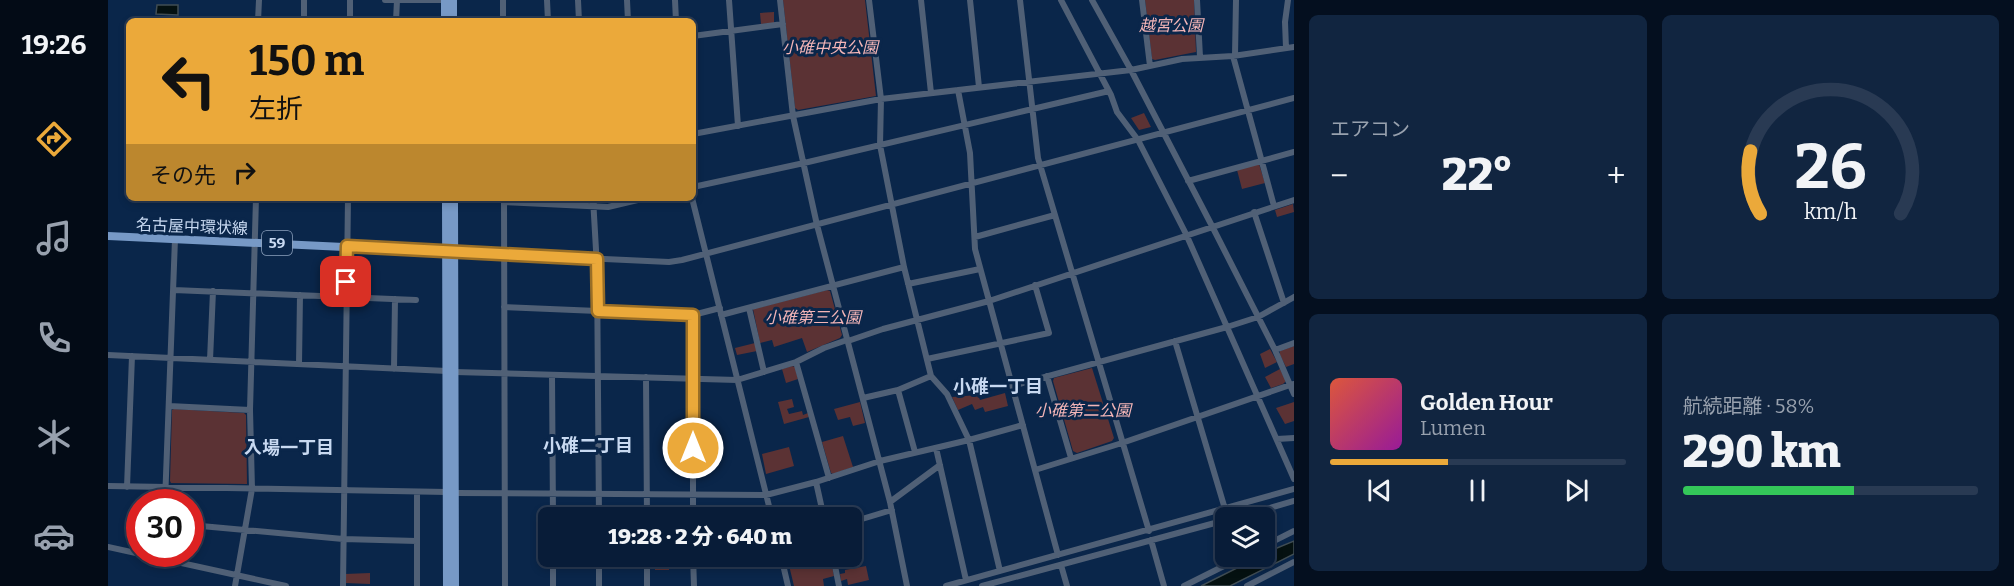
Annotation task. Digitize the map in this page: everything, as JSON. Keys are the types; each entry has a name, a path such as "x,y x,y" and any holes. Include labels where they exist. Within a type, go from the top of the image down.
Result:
{"main road":[{"path":"445,0 445,18"},
{"path":"453,0 453,18"},
{"path":"446,201 450,252 451,372 451,493 447,586"},
{"path":"450,252 454,201"},
{"name":"名古屋中環状線","path":"108,236 450,252"},
{"path":"451,493 455,586"}],"street":[{"path":"258,18 259,0"},
{"path":"304,0 304,18"},
{"path":"350,0 350,18"},
{"path":"385,0 445,0"},
{"path":"396,18 397,0"},
{"path":"503,0 503,18"},
{"path":"547,0 548,18"},
{"path":"578,0 579,18"},
{"path":"627,0 628,18"},
{"path":"675,0 676,18"},
{"path":"729,0 738,126"},
{"path":"780,0 793,116 817,225 892,510 907,586"},
{"path":"870,0 882,99 880,145 904,267 931,376 947,394 969,440 1000,571"},
{"path":"921,0 931,93"},
{"path":"970,0 980,87"},
{"path":"1020,0 1040,166 1149,531"},
{"path":"1061,0 1109,91 1117,112 1138,140 1186,234 1294,479"},
{"path":"1092,0 1212,226 1292,384 1294,394"},
{"path":"1142,0 1150,66"},
{"path":"1197,0 1200,57"},
{"path":"1236,0 1234,56 1274,206"},
{"path":"1286,48 1285,22 1288,0"},
{"path":"696,36 783,24"},
{"path":"696,133 882,99 1131,70 1182,59 1234,56 1294,47"},
{"path":"958,90 970,153 975,249 1058,555"},
{"path":"696,186 1109,91"},
{"path":"450,252 669,262 706,255 1294,98"},
{"path":"1188,181 1294,152"},
{"path":"108,356 451,372 737,380 796,362 824,348 848,340 989,301 1294,200"},
{"path":"235,586 252,489 250,410 256,201"},
{"path":"343,586 348,201"},
{"path":"504,201 505,586"},
{"path":"550,201 608,207 633,201"},
{"path":"592,201 597,259 599,507"},
{"path":"693,201 769,507"},
{"path":"1254,212 1284,303"},
{"path":"975,237 1055,215"},
{"path":"165,487 175,239"},
{"path":"504,307 693,315 749,308 904,267"},
{"path":"908,284 980,269"},
{"path":"927,359 1048,333 1035,285"},
{"path":"174,290 417,300"},
{"path":"210,360 213,291"},
{"path":"299,364 300,295"},
{"path":"1012,386 1227,327 1258,317 1294,297"},
{"path":"394,369 395,299"},
{"path":"749,308 764,372"},
{"path":"693,315 693,507"},
{"path":"1175,341 1224,507"},
{"path":"1275,350 1294,343"},
{"path":"127,486 132,356"},
{"path":"796,362 830,478"},
{"path":"552,375 553,507"},
{"path":"863,398 898,390 931,376"},
{"path":"1047,376 1071,459"},
{"path":"646,377 647,507"},
{"path":"1035,470 1122,443 1292,384"},
{"path":"898,390 915,452"},
{"path":"169,406 250,410"},
{"path":"108,486 451,493 766,495 830,478 880,461 1023,425"},
{"path":"1277,439 1294,438"},
{"path":"936,448 966,580"},
{"path":"890,502 940,465"},
{"path":"816,482 822,507"},
{"path":"1232,507 1294,489"},
{"path":"417,492 417,586"},
{"path":"1273,507 1294,501"},
{"path":"862,519 892,510"},
{"path":"946,586 1215,512"},
{"path":"982,586 1215,523"},
{"path":"204,526 343,539 417,541"},
{"path":"1275,540 1294,531"},
{"path":"1151,540 1164,586"},
{"path":"108,546 126,550"},
{"path":"1247,586 1294,562"},
{"path":"1061,565 1067,586"},
{"path":"203,567 286,586"},
{"path":"553,567 553,586"},
{"path":"599,567 599,586"},
{"path":"647,567 647,586"},
{"path":"693,567 694,586"},
{"path":"784,567 788,586"},
{"path":"835,567 839,586"},
{"path":"1184,586 1222,567"}],"green space":[{"name":"小碓中央公園","path":"783,0 865,0 876,96 798,110 795,108"},
{"name":"越宮公園","path":"1145,0 1194,0 1196,52 1152,59"},
{"path":"774,12 774,23 761,24 760,13"},
{"path":"1144,113 1151,127 1139,130 1131,118"},
{"path":"1259,164 1265,183 1242,189 1237,170"},
{"path":"1293,204 1294,212 1277,217 1275,210"},
{"name":"小碓第三公園","path":"830,291 842,335 840,338 807,352 802,338 774,347 772,340 760,343 753,309"},
{"path":"755,343 757,351 737,355 735,348"},
{"path":"1294,346 1294,364 1286,367 1280,351"},
{"path":"1270,349 1277,362 1265,368 1260,354"},
{"path":"795,367 798,379 786,383 782,369"},
{"name":"小碓第二公園","path":"1092,368 1114,438 1112,441 1077,453 1073,451 1053,381 1054,378"},
{"path":"1280,369 1286,381 1271,388 1265,377"},
{"path":"1005,393 1008,406 985,412 983,407 975,410 972,404 958,410 952,397 978,395 980,400"},
{"path":"792,399 794,407 787,409 789,414 802,411 803,415 808,413 809,417 784,424 778,402"},
{"path":"860,402 865,423 853,426 850,417 838,420 834,409"},
{"path":"1294,402 1294,421 1285,424 1276,408"},
{"path":"172,410 244,413 246,415 247,484 171,483"},
{"path":"843,436 853,467 833,474 822,442"},
{"path":"789,447 794,466 766,474 762,454"},
{"path":"866,566 869,580 848,585 847,579 841,581 840,574 845,573 845,570"},
{"path":"655,567 669,567 669,570 655,570"},
{"path":"789,567 832,567 834,576 823,579 824,586 794,586"},
{"path":"370,573 370,584 345,583 345,574"}],"shaded area":[{"path":"157,5 178,5 178,15 156,14"},
{"path":"1294,541 1294,554 1275,564 1275,549"},
{"path":"1239,567 1268,567 1230,586 1201,586"}],"district":[{"name":"小碓一丁目","path":"998,387"},
{"name":"小碓二丁目","path":"588,446"},
{"name":"入場一丁目","path":"289,448"}],"route":[{"path":"346,282 347,246 597,259 598,311 693,315 693,448"}]}
